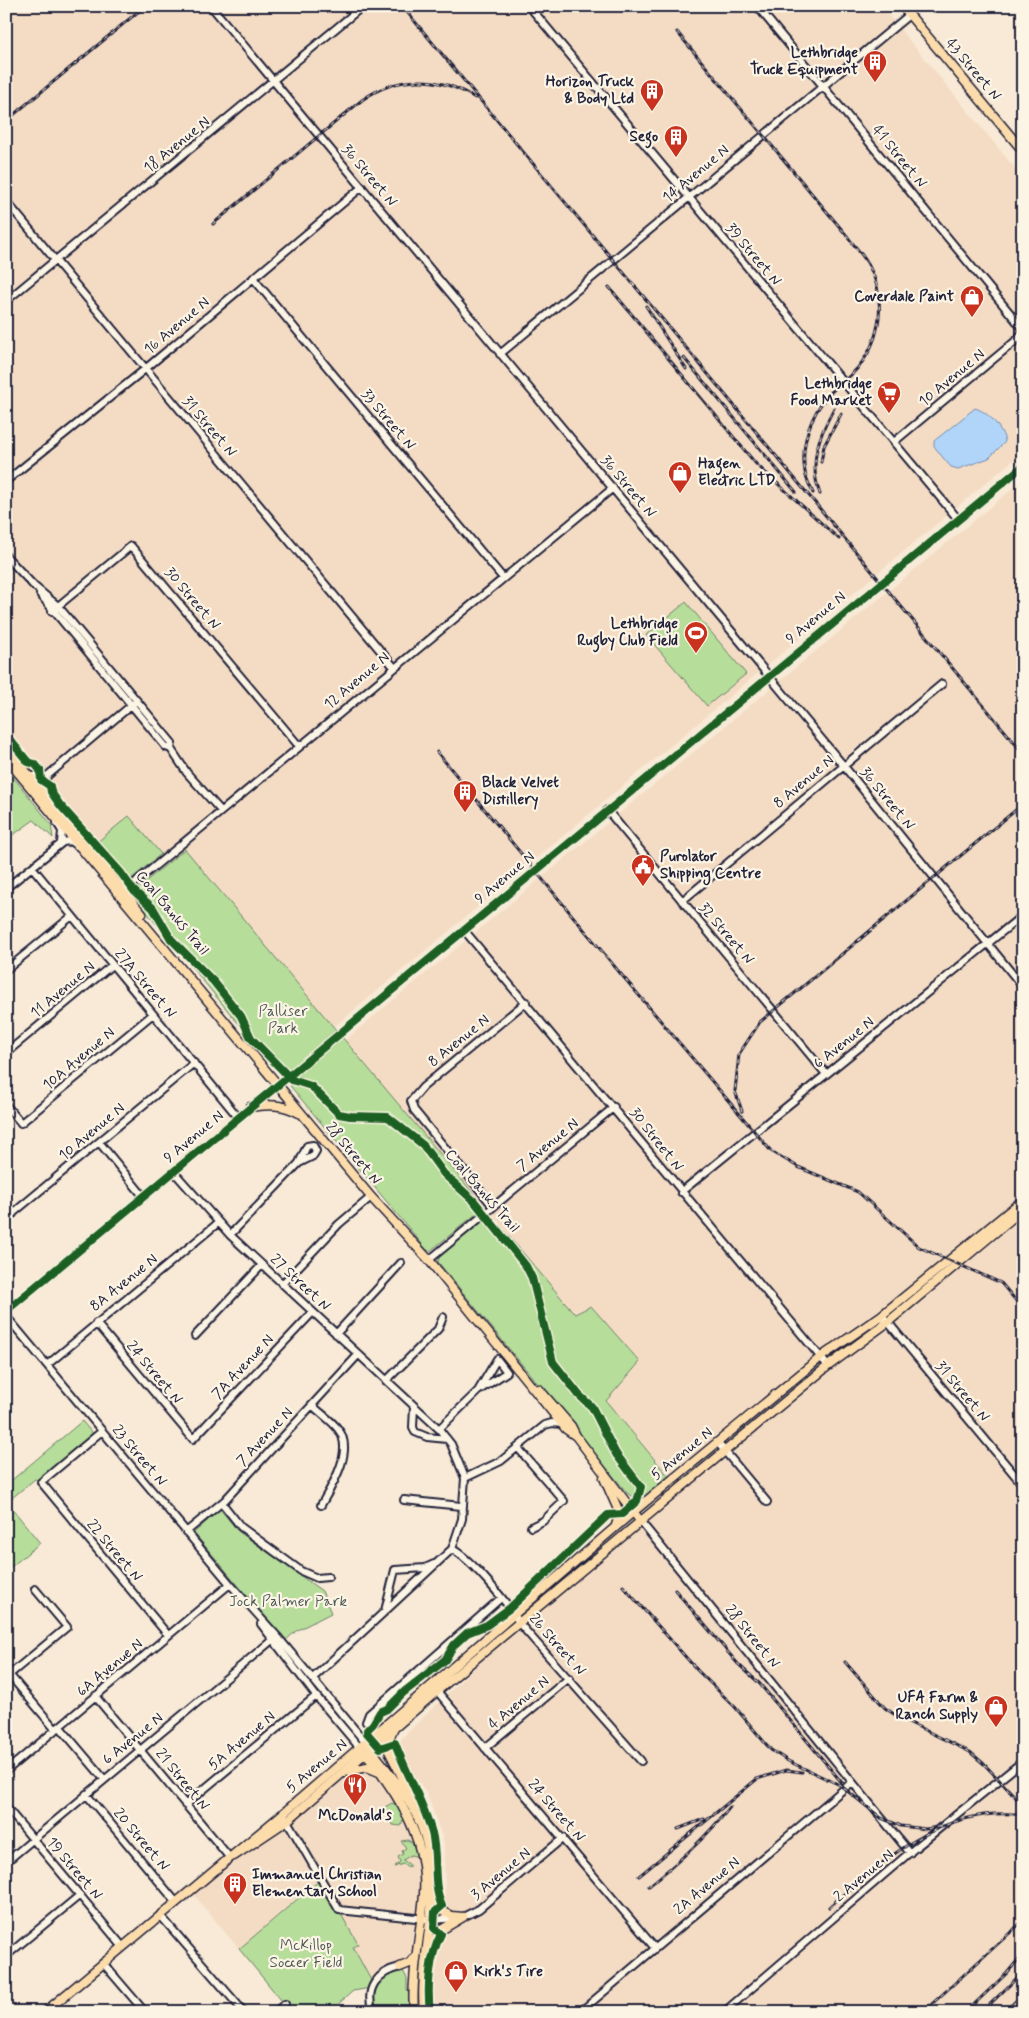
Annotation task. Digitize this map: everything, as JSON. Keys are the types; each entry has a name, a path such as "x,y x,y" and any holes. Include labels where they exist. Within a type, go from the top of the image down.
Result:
{"highway":[{"path":"1011,2012 1023,2000"}],"main road":[{"name":"43 Street N","path":"902,6 1023,151"},
{"name":"28 Street N","path":"6,747 278,1085 371,1197 429,1260 522,1372 562,1424 576,1436 641,1522"},
{"name":"28 Street N","path":"6,758 55,819 122,893"},
{"path":"250,1107 264,1104 282,1106 304,1116"},
{"name":"5 Avenue N","path":"45,2012 363,1745 633,1512 822,1357 882,1315 1023,1200"},
{"name":"5 Avenue N","path":"230,1858 245,1850 288,1820 724,1451 828,1366 888,1322 1023,1209"},
{"name":"28 Street N","path":"522,1372 554,1405 571,1426 576,1436"},
{"path":"597,1462 620,1514 612,1530"},
{"path":"392,1731 388,1742 389,1751 410,1790 431,1860 431,1888 416,1956 414,2012"},
{"path":"363,1745 402,1804 418,1843 424,1878 426,1952 424,2012"},
{"path":"368,1752 413,1806 421,1822"},
{"path":"339,1777 361,1767 367,1767 381,1773"},
{"path":"431,1888 440,1910 452,1916 463,1917"},
{"path":"426,1952 441,1930 463,1917"},
{"path":"400,1966 410,1963 416,1956"},
{"path":"400,1966 416,1977"}],"street":[{"name":"36 Street N","path":"212,6 844,765 1023,987"},
{"name":"18 Avenue N","path":"6,301 274,82 363,6"},
{"name":"39 Street N","path":"530,6 958,519"},
{"name":"41 Street N","path":"757,6 1022,328"},
{"name":"14 Avenue N","path":"500,354 909,16"},
{"name":"16 Avenue N","path":"6,481 144,370 362,187"},
{"name":"31 Street N","path":"6,201 144,370 394,667"},
{"name":"33 Street N","path":"253,278 503,578"},
{"name":"10 Avenue N","path":"894,442 1019,338 1022,328"},
{"name":"9 Avenue N","path":"6,1311 1023,466"},
{"name":"12 Avenue N","path":"122,893 613,488"},
{"name":"30 Street N","path":"55,609 131,546 300,746"},
{"path":"7,557 137,701 172,743 172,749 187,773 220,811"},
{"path":"55,609 166,748 172,749"},
{"name":"8 Avenue N","path":"682,901 942,684"},
{"path":"42,792 47,776 137,701"},
{"path":"30,776 47,776"},
{"name":"32 Street N","path":"607,810 826,1074"},
{"path":"55,819 62,832 61,843"},
{"path":"6,888 61,843 70,841 80,848"},
{"name":"27A Street N","path":"32,867 238,1117"},
{"name":"6 Avenue N","path":"682,1192 1023,915"},
{"path":"6,970 72,916"},
{"name":"30 Street N","path":"464,930 614,1106 682,1192 828,1366"},
{"name":"11 Avenue N","path":"6,1053 112,965"},
{"name":"8 Avenue N","path":"493,1206 414,1110 411,1101 419,1090 526,1002"},
{"name":"10A Avenue N","path":"6,1105 21,1123 152,1014"},
{"name":"10 Avenue N","path":"6,1219 194,1063"},
{"name":"7 Avenue N","path":"429,1260 614,1106"},
{"path":"99,1142 144,1197"},
{"path":"230,1235 299,1163"},
{"name":"27 Street N","path":"174,1172 230,1235 439,1430 447,1439 465,1478"},
{"path":"282,1284 339,1224 371,1197"},
{"path":"6,1206 13,1214"},
{"name":"8A Avenue N","path":"47,1365 218,1222"},
{"path":"336,1334 401,1264"},
{"path":"195,1336 262,1265"},
{"name":"7A Avenue N","path":"193,1439 312,1313"},
{"name":"31 Street N","path":"882,1315 1023,1485"},
{"name":"23 Street N","path":"6,1316 252,1611 313,1678 363,1745"},
{"path":"386,1382 438,1329 443,1317"},
{"name":"24 Street N","path":"96,1323 193,1439"},
{"name":"7 Avenue N","path":"186,1532 222,1503 358,1355"},
{"path":"439,1430 478,1391 507,1372 497,1359 478,1391"},
{"path":"312,1405 339,1430 344,1442 340,1471 321,1505"},
{"path":"414,1407 413,1427 415,1432 427,1437 447,1439"},
{"path":"313,1678 452,1549 462,1519 461,1506 465,1478 502,1461 545,1425 550,1415 550,1409"},
{"path":"545,1425 552,1423 562,1424"},
{"name":"22 Street N","path":"102,1431 42,1482 168,1635"},
{"path":"718,1443 767,1502"},
{"path":"518,1448 564,1501 543,1521 530,1527"},
{"path":"404,1500 461,1506"},
{"path":"222,1503 241,1527 301,1571 317,1578 328,1577"},
{"name":"28 Street N","path":"641,1522 910,1853"},
{"name":"26 Street N","path":"452,1549 461,1555 501,1598 515,1614 519,1623 641,1761"},
{"path":"384,1614 395,1570 425,1568 440,1562"},
{"name":"6A Avenue N","path":"6,1771 230,1584"},
{"path":"35,1589 67,1627 8,1676 104,1779"},
{"path":"366,1722 369,1714 501,1598"},
{"name":"6 Avenue N","path":"6,1862 275,1638"},
{"name":"23 Street N","path":"275,1638 316,1696 363,1745"},
{"name":"4 Avenue N","path":"485,1748 569,1678"},
{"name":"24 Street N","path":"437,1692 654,1947"},
{"name":"21 Street N","path":"95,1696 230,1858"},
{"name":"5A Avenue N","path":"185,1805 316,1696"},
{"name":"2 Avenue N","path":"724,2012 910,1853 1023,1761"},
{"name":"2A Avenue N","path":"580,2012 654,1947 852,1782"},
{"name":"20 Street N","path":"86,1794 176,1902"},
{"name":"19 Street N","path":"6,1807 123,1947"},
{"path":"283,1813 288,1820"},
{"name":"3 Avenue N","path":"288,1820 339,1910 425,1919 451,1920 463,1917 479,1909 563,1838"},
{"path":"6,1956 80,1895"},
{"path":"160,1915 244,2012"},
{"path":"103,1963 145,2012"},
{"path":"373,2012 370,1997 373,1984 386,1971 400,1966"},
{"path":"275,2012 284,2004"}],"shaded area":[{"path":"6,6 881,6 1023,178 1023,452 334,1027 185,849 161,854 129,816 97,841 6,732"},
{"path":"1023,480 1023,1200 882,1315 821,1357 668,1474 606,1401 640,1362 591,1306 575,1314 345,1040"},
{"path":"1023,1212 1023,2000 1011,2012 434,2012 433,1986 443,1939 445,1900 444,1842 427,1794 400,1755 400,1741 509,1634 816,1379 877,1336"},
{"path":"372,1769 398,1797 423,1866 416,1956 373,1984 353,1947 358,1944 321,1879 239,1949 190,1890 339,1777 351,1771"}],"green space":[{"name":"Lethbridge Rugby Club Field","path":"686,602 746,674 707,706 646,635"},
{"path":"6,768 51,824 53,838 34,820 6,840"},
{"path":"129,816 161,854 125,884 121,883 91,847"},
{"name":"Palliser Park","path":"185,849 336,1030 288,1071 279,1071 266,1057 133,896 134,891"},
{"name":"Palliser Park","path":"342,1037 485,1207 430,1251 427,1250 291,1087 290,1083 295,1076"},
{"path":"491,1215 575,1314 591,1306 640,1362 606,1401 670,1478 648,1495 635,1498 628,1494 438,1262 439,1257"},
{"path":"82,1421 93,1434 7,1502 40,1543 6,1571 6,1485"},
{"name":"Jock Palmer Park","path":"220,1509 238,1531 322,1591 331,1613 296,1631 285,1641 194,1533"},
{"path":"392,1803 398,1806 404,1818 401,1826 393,1825 385,1807"},
{"path":"408,1840 414,1844 418,1857 411,1855 403,1860 410,1865 409,1867 403,1864 394,1867 400,1862 398,1857 403,1854 402,1851 406,1848 401,1841"},
{"name":"McKillop Soccer Field","path":"321,1879 358,1944 353,1947 373,1984 371,1988 353,1991 329,2012 291,2012 239,1949"},
{"path":"403,1971 407,1978 407,1991 411,1992 411,2012 378,2012 375,1997 378,1984 388,1976"}],"water":[{"path":"975,408 985,413 994,422 1004,437 1005,442 989,458 958,469 951,467 934,446 934,441"}],"railway":[{"path":"6,121 145,6"},
{"path":"402,6 1023,753"},
{"path":"677,32 848,237 865,260 875,280 878,292 879,318 873,343 857,369 829,394 823,402 808,430 804,461 806,477 813,493"},
{"path":"213,224 362,100 375,92 404,82 418,81 447,85 475,98"},
{"path":"609,287 756,464 839,539"},
{"path":"646,306 686,369"},
{"path":"684,358 796,492"},
{"path":"820,494 815,471 815,460 820,439 834,408"},
{"path":"821,462 824,446 841,414"},
{"path":"437,752 620,973 771,1151 798,1167 858,1192 919,1247 1001,1283 1023,1309"},
{"path":"742,1111 735,1091 739,1054 760,1022 1023,804"},
{"path":"623,1586 698,1671 735,1707 771,1750 788,1761 840,1785 881,1818 901,1826 926,1829 943,1826"},
{"path":"675,1590 738,1664 759,1683 843,1784"},
{"path":"845,1662 885,1708 900,1718 970,1752 1023,1805"},
{"path":"639,1876 757,1779 786,1770 802,1772"},
{"path":"649,1886 702,1839 730,1807"},
{"path":"829,1907 894,1854 917,1839 941,1827 967,1818 994,1814 1023,1815"},
{"path":"678,1829 704,1819"},
{"path":"923,2012 1023,1921"},
{"path":"966,2012 1007,1973 1023,1954"},
{"path":"982,2012 1023,1972"}],"cycle path":[{"path":"6,1311 1023,466"},
{"name":"Coal Banks Trail","path":"6,735 28,762 35,764 40,770 41,780 50,786 51,792 60,805 121,873 134,891 153,908 171,939 214,982 241,1016 251,1038 292,1080 311,1086 339,1114 388,1117 423,1145 444,1174 474,1201 526,1266 532,1278 553,1362 579,1395 592,1407 616,1454 641,1487 637,1501 622,1514 608,1515 510,1608 487,1625 467,1633 454,1645 445,1660 404,1692 387,1709 380,1712 367,1730 367,1733 380,1748 395,1743 432,1833 437,1889 442,1906 435,1912 434,1928 441,1934 431,1962 430,2012"}],"place":[{"name":"Lethbridge Truck Equipment","path":"875,83"},
{"name":"Horizon Truck & Body Ltd","path":"652,112"},
{"name":"Sego","path":"676,158"},
{"name":"Coverdale Paint","path":"972,318"},
{"name":"Lethbridge Food Market","path":"889,414"},
{"name":"Hagen Electric LTD","path":"680,494"},
{"name":"Lethbridge Rugby Club Field","path":"696,654"},
{"name":"Black Velvet Distillery","path":"465,813"},
{"name":"Purolator Shipping Centre","path":"643,887"},
{"name":"UFA Farm & Ranch Supply","path":"996,1728"},
{"name":"McDonald's","path":"355,1806"},
{"name":"Immanuel Christian Elementary School","path":"235,1905"},
{"name":"Kirk's Tire","path":"456,1993"}]}
